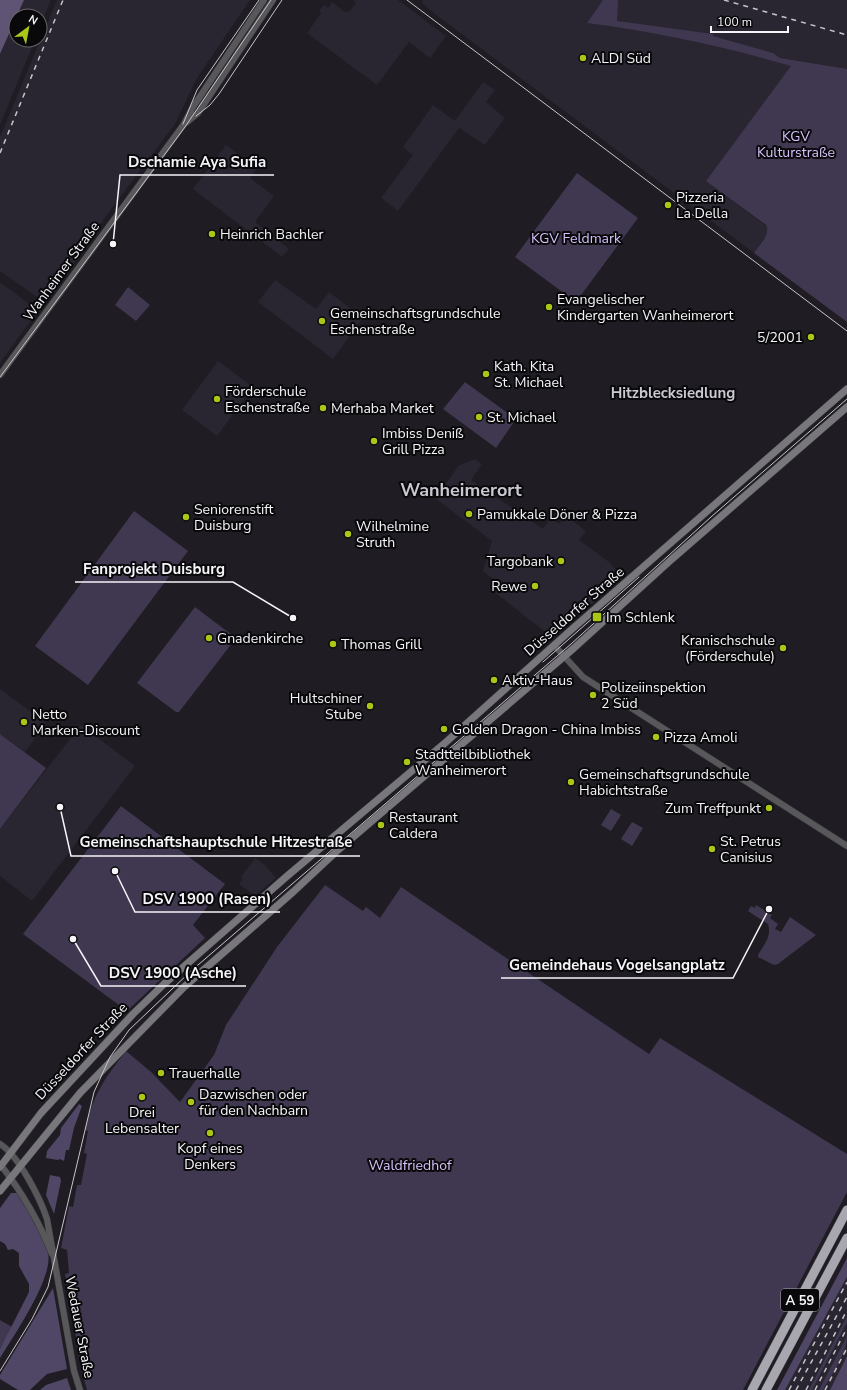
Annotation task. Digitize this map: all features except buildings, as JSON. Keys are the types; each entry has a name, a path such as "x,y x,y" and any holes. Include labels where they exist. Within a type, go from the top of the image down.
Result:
{"highway":[{"name":"A 59","path":"752,1390 847,1210"},
{"name":"A 59","path":"766,1390 847,1238"}],"main road":[{"name":"Düsseldorfer Straße","path":"0,1165 41,1113 133,1014 164,984 286,877 445,743 554,645 847,389"},
{"name":"Düsseldorfer Straße","path":"0,1191 80,1093 184,987 293,892 338,850 564,656 672,559 756,488 811,437 847,407"}],"street":[{"name":"Wanheimer Straße","path":"0,375 184,124 193,107 264,0"},
{"name":"Wanheimer Straße","path":"184,124 198,113 273,0"},
{"path":"554,645 583,677 847,846"},
{"name":"Wedauer Straße","path":"0,1144 19,1166 34,1188 44,1208 51,1234 74,1371 80,1390"},
{"name":"Wedauer Straße","path":"0,1165 38,1221 57,1268"}],"shaded area":[{"path":"0,0 24,0 20,8 8,8 8,36 0,54"},
{"path":"24,0 51,0 48,8 20,8"},
{"path":"57,0 250,0 197,78 175,124 106,216 51,297 45,300 40,299 0,271 0,137 37,48 48,48 48,22"},
{"path":"353,0 398,0 446,36 430,58 409,42 377,85 307,33 321,13 319,11 324,5 328,8 332,2 345,12 350,11 356,3"},
{"path":"422,0 847,0 847,81 707,181 765,225 768,229 767,234 754,253 435,14 423,4"},
{"path":"8,36 8,48 32,48 0,125 0,54"},
{"path":"483,82 495,90 486,102 505,118 485,145 459,128 398,211 381,198 413,155 403,147 433,105 455,121"},
{"path":"226,145 257,168 250,178 274,196 255,222 289,249 282,257 193,189"},
{"name":"Gemeinschaftsgrundschule Eschenstraße","path":"275,280 316,309 329,292 363,318 333,359 258,302"},
{"path":"0,282 32,306 37,312 0,363"},
{"name":"Förderschule Eschenstraße","path":"218,361 253,387 217,436 182,410"},
{"path":"475,459 482,464 471,480 543,529 551,518 559,524 565,515 586,531 579,540 609,562 622,577 553,638 493,591 498,583 483,571 492,541 436,499 458,466"},
{"path":"0,689 46,723 25,752 0,734"},
{"path":"81,725 135,766 32,901 0,876 0,829"},
{"path":"255,858 265,865 276,878 255,896 239,884 243,879 241,877"},
{"path":"79,1104 82,1106 74,1128 69,1150 66,1150 64,1161 60,1159 46,1158 47,1151 60,1135 61,1128"},
{"path":"50,1175 60,1177 61,1181 54,1214 46,1195"},
{"path":"11,1193 17,1193 43,1237 48,1253 48,1264 45,1277 31,1307 0,1358 0,1349 29,1292 29,1284 19,1266 19,1253 13,1249 8,1250 5,1244 0,1241 0,1208"},
{"path":"847,1258 847,1277 785,1390 777,1390"},
{"path":"847,1277 847,1356 830,1390 785,1390"},
{"path":"53,1288 67,1369 47,1374 30,1390 18,1390 0,1379 0,1375"},
{"path":"847,1356 847,1390 830,1390"},
{"path":"67,1378 71,1390 40,1390 46,1385"}],"green space":[{"name":"KGV Kulturstraße","path":"603,0 618,0 617,21 713,34 713,36 773,53 780,58 847,69 847,322 754,253 766,236 766,225 706,181 791,66 689,40 587,23"},
{"name":"KGV Feldmark","path":"577,173 638,218 576,302 515,257"},
{"path":"128,287 150,305 136,321 115,305"},
{"path":"465,382 516,419 496,448 443,409"},
{"path":"134,511 188,551 88,685 35,646"},
{"path":"195,607 236,638 179,712 176,712 137,683"},
{"path":"0,734 46,768 0,829"},
{"path":"121,806 225,884 193,925 205,938 127,1011 23,934"},
{"path":"611,809 621,815 611,831 601,825"},
{"path":"632,822 643,828 632,846 621,839"},
{"name":"Waldfriedhof","path":"325,885 363,911 366,907 380,918 401,887 649,1054 660,1038 847,1154 847,1192 743,1390 87,1390 82,1372 65,1274 69,1273 67,1250 61,1248 69,1206 73,1207 77,1185 81,1185 87,1154 84,1153 88,1131 85,1130 88,1118 100,1088 111,1070 126,1051 151,1072 180,1102 214,1055 226,1025 277,947"},
{"path":"756,905 772,915 770,918 778,924 775,929 781,932 790,917 816,935 778,964 774,965 758,957 768,937 769,929 768,924 748,911 751,906 755,908"},
{"path":"847,1316 847,1322 812,1390 809,1390"},
{"path":"0,1320 12,1327 0,1349"},
{"path":"847,1336 845,1350 842,1357 823,1390 819,1390"}],"tram line":[{"path":"183,124 197,90 259,0"},
{"path":"0,377 185,127 271,0"},
{"path":"196,116 210,105 219,94 282,0"},
{"path":"407,0 847,331"},
{"path":"0,1371 32,1319 48,1287 94,1092 110,1057 129,1030 191,971 571,644 711,517 847,399"},
{"path":"543,662 639,577"}],"railway":[{"path":"0,153 63,0"},
{"path":"724,0 847,35"},
{"path":"789,1390 847,1282"},
{"path":"796,1390 847,1297"},
{"path":"806,1390 847,1310"},
{"path":"815,1390 847,1328"},
{"path":"825,1390 847,1348"}],"place":[{"name":"ALDI Süd","path":"583,58"},
{"name":"Pizzeria La Della","path":"668,205"},
{"name":"Heinrich Bachler","path":"212,234"},
{"name":"Dschamie Aya Sufia","path":"113,244"},
{"name":"Evangelischer Kindergarten Wanheimerort","path":"549,307"},
{"name":"Gemeinschaftsgrundschule Eschenstraße","path":"322,321"},
{"name":"5/2001","path":"811,337"},
{"name":"Kath. Kita St. Michael","path":"486,374"},
{"name":"Förderschule Eschenstraße","path":"217,399"},
{"name":"Merhaba Market","path":"323,408"},
{"name":"St. Michael","path":"479,417"},
{"name":"Imbiss Deniß Grill Pizza","path":"374,441"},
{"name":"Pamukkale Döner & Pizza","path":"469,514"},
{"name":"Seniorenstift Duisburg","path":"186,517"},
{"name":"Wilhelmine Struth","path":"348,534"},
{"name":"Targobank","path":"561,561"},
{"name":"Rewe","path":"535,586"},
{"name":"Im Schlenk","path":"597,617"},
{"name":"Fanprojekt Duisburg","path":"293,618"},
{"name":"Gnadenkirche","path":"209,638"},
{"name":"Thomas Grill","path":"333,644"},
{"name":"Kranischschule (Förderschule)","path":"783,648"},
{"name":"Aktiv-Haus","path":"494,680"},
{"name":"Polizeiinspektion 2 Süd","path":"593,695"},
{"name":"Hultschiner Stube","path":"370,706"},
{"name":"Netto Marken-Discount","path":"24,722"},
{"name":"Golden Dragon - China Imbiss","path":"444,729"},
{"name":"Pizza Amoli","path":"656,737"},
{"name":"Stadtteilbibliothek Wanheimerort","path":"407,762"},
{"name":"Gemeinschaftsgrundschule Habichtstraße","path":"571,782"},
{"name":"Gemeinschaftshauptschule Hitzestraße","path":"60,807"},
{"name":"Zum Treffpunkt","path":"769,808"},
{"name":"Restaurant Caldera","path":"381,825"},
{"name":"St. Petrus Canisius","path":"712,849"},
{"name":"DSV 1900 (Rasen)","path":"115,871"},
{"name":"Gemeindehaus Vogelsangplatz","path":"769,909"},
{"name":"DSV 1900 (Asche)","path":"73,939"},
{"name":"Trauerhalle","path":"161,1073"},
{"name":"Drei Lebensalter","path":"142,1097"},
{"name":"Dazwischen oder für den Nachbarn","path":"191,1102"},
{"name":"Kopf eines Denkers","path":"210,1133"}],"district":[{"name":"Hitzblecksiedlung","path":"673,393"},
{"name":"Wanheimerort","path":"461,490"}]}
